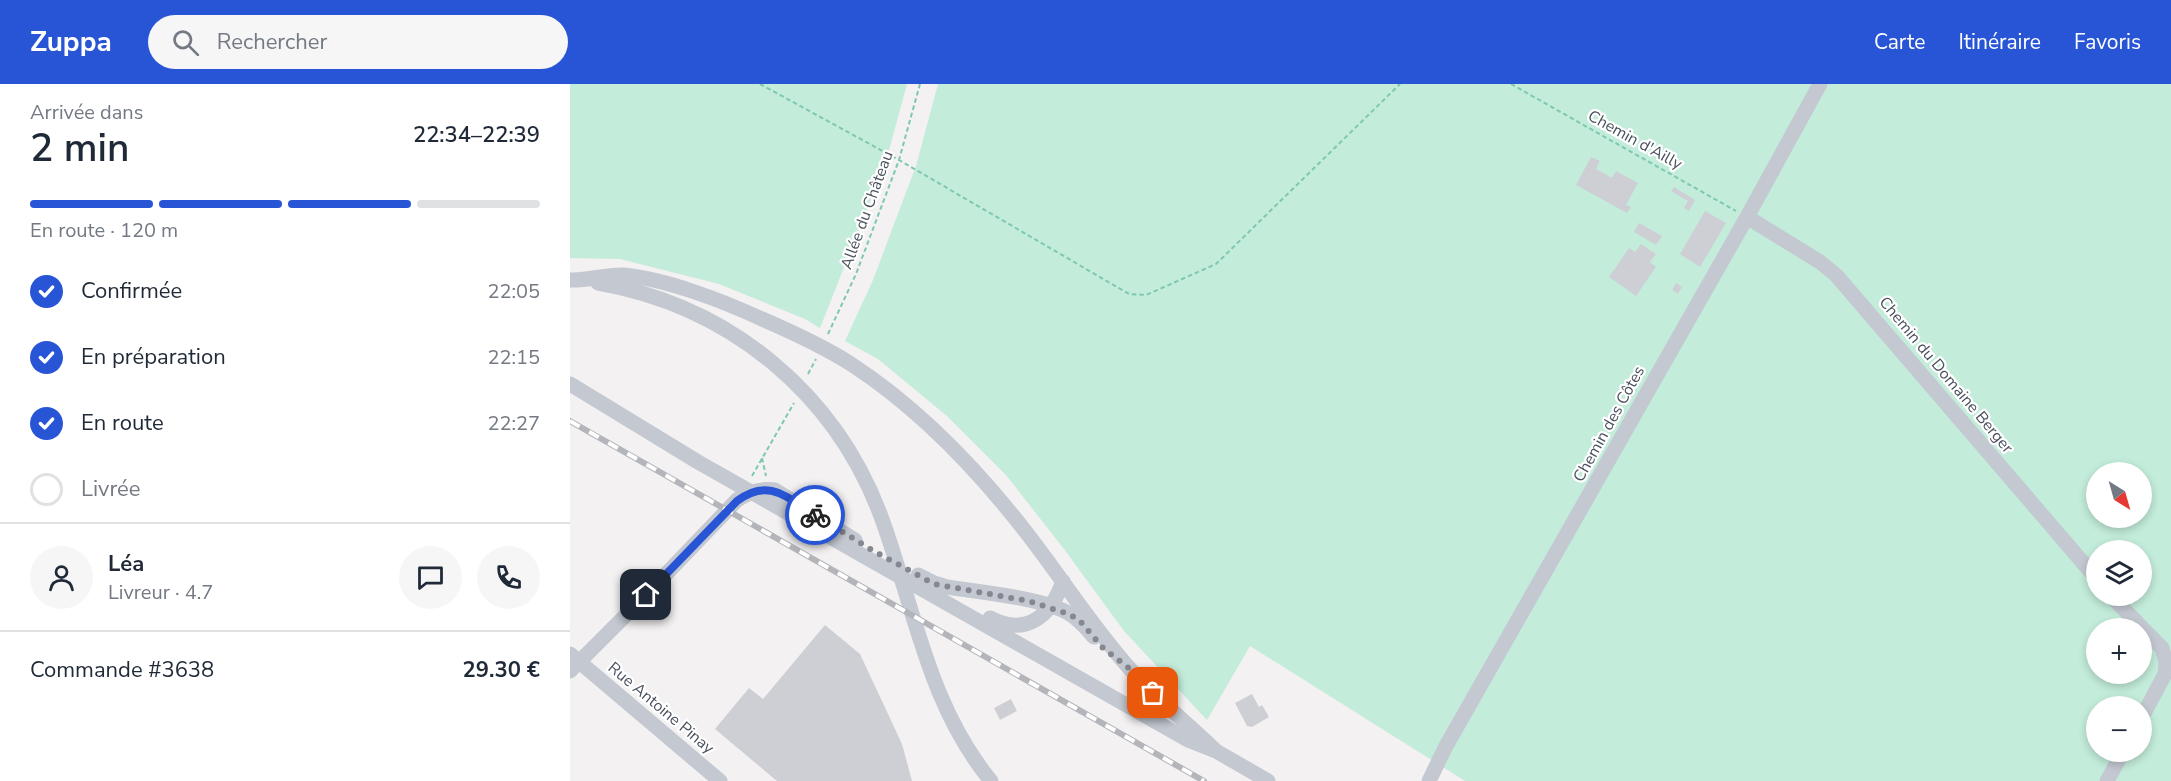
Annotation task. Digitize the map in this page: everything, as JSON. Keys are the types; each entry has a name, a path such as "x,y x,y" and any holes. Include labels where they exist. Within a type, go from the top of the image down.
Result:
{"street":[{"name":"Chemin des Côtes","path":"1429,781 1446,746 1747,217 1820,84"},
{"name":"Chemin du Domaine Berger","path":"1747,217 1820,261 1844,283 2086,566"},
{"path":"575,280 622,275 709,297 800,336 851,364 884,387 958,453 992,490 1130,669 1165,705 1216,751"},
{"path":"575,280 622,287 683,307 738,336 784,371 815,404 856,463 872,494 893,552 934,683 951,721 991,781"},
{"path":"570,384 748,490 1188,740 1216,751 1268,781"},
{"path":"573,662 748,490 766,489 775,490 872,550 934,584 1050,606 1069,614 1080,621 1103,648 1130,669"},
{"path":"953,606 984,615 1001,625 1029,624 1038,619 1050,606 1063,581"},
{"path":"2121,606 2162,648 2166,662 2165,674 2152,698"},
{"name":"Rue Antoine Pinay","path":"573,662 720,781"},
{"path":"2107,781 2117,762"}],"path":[{"path":"760,84 899,160 1129,294 1146,295 1216,264 1400,84"},
{"name":"Allée du Château","path":"826,340 856,274 899,160 920,84"},
{"name":"Chemin d'Ailly","path":"1511,84 1747,217"},
{"path":"808,375 818,354"},
{"path":"748,490 762,457 794,403"},
{"path":"762,457 769,483 775,490"}],"green space":[{"path":"570,84 907,84 886,161 820,328 805,319 719,284 620,259 570,258"},
{"path":"938,84 2171,84 2171,781 2107,781 2101,778 2099,781 1465,781 1250,646 1207,720 1124,631 1006,475 947,416 878,359 845,341 873,280 916,166"}],"building":[{"path":"1591,157 1600,161 1596,169 1612,178 1616,171 1638,183 1626,205 1631,207 1627,213 1576,185"},
{"path":"1674,187 1695,200 1689,211 1684,208 1688,201 1671,191"},
{"path":"1705,211 1726,223 1700,267 1680,254"},
{"path":"1639,223 1662,236 1656,245 1634,232"},
{"path":"1641,244 1656,254 1650,262 1656,267 1636,296 1609,277 1629,248 1635,252"},
{"path":"1676,283 1682,287 1678,294 1672,290"},
{"path":"825,625 860,654 902,744 912,781 777,781 715,729 749,688 763,699"},
{"path":"1252,694 1259,707 1262,705 1269,717 1252,727 1247,726 1235,703"},
{"path":"1011,699 1017,711 1000,720 994,708"}],"railway":[{"path":"570,421 1204,781"}],"way so far":[{"path":"815,515 934,584 1028,601 1069,614 1080,621 1103,648 1130,669 1153,693"}],"route":[{"path":"646,595 737,501 751,492 775,490 815,515"}]}
